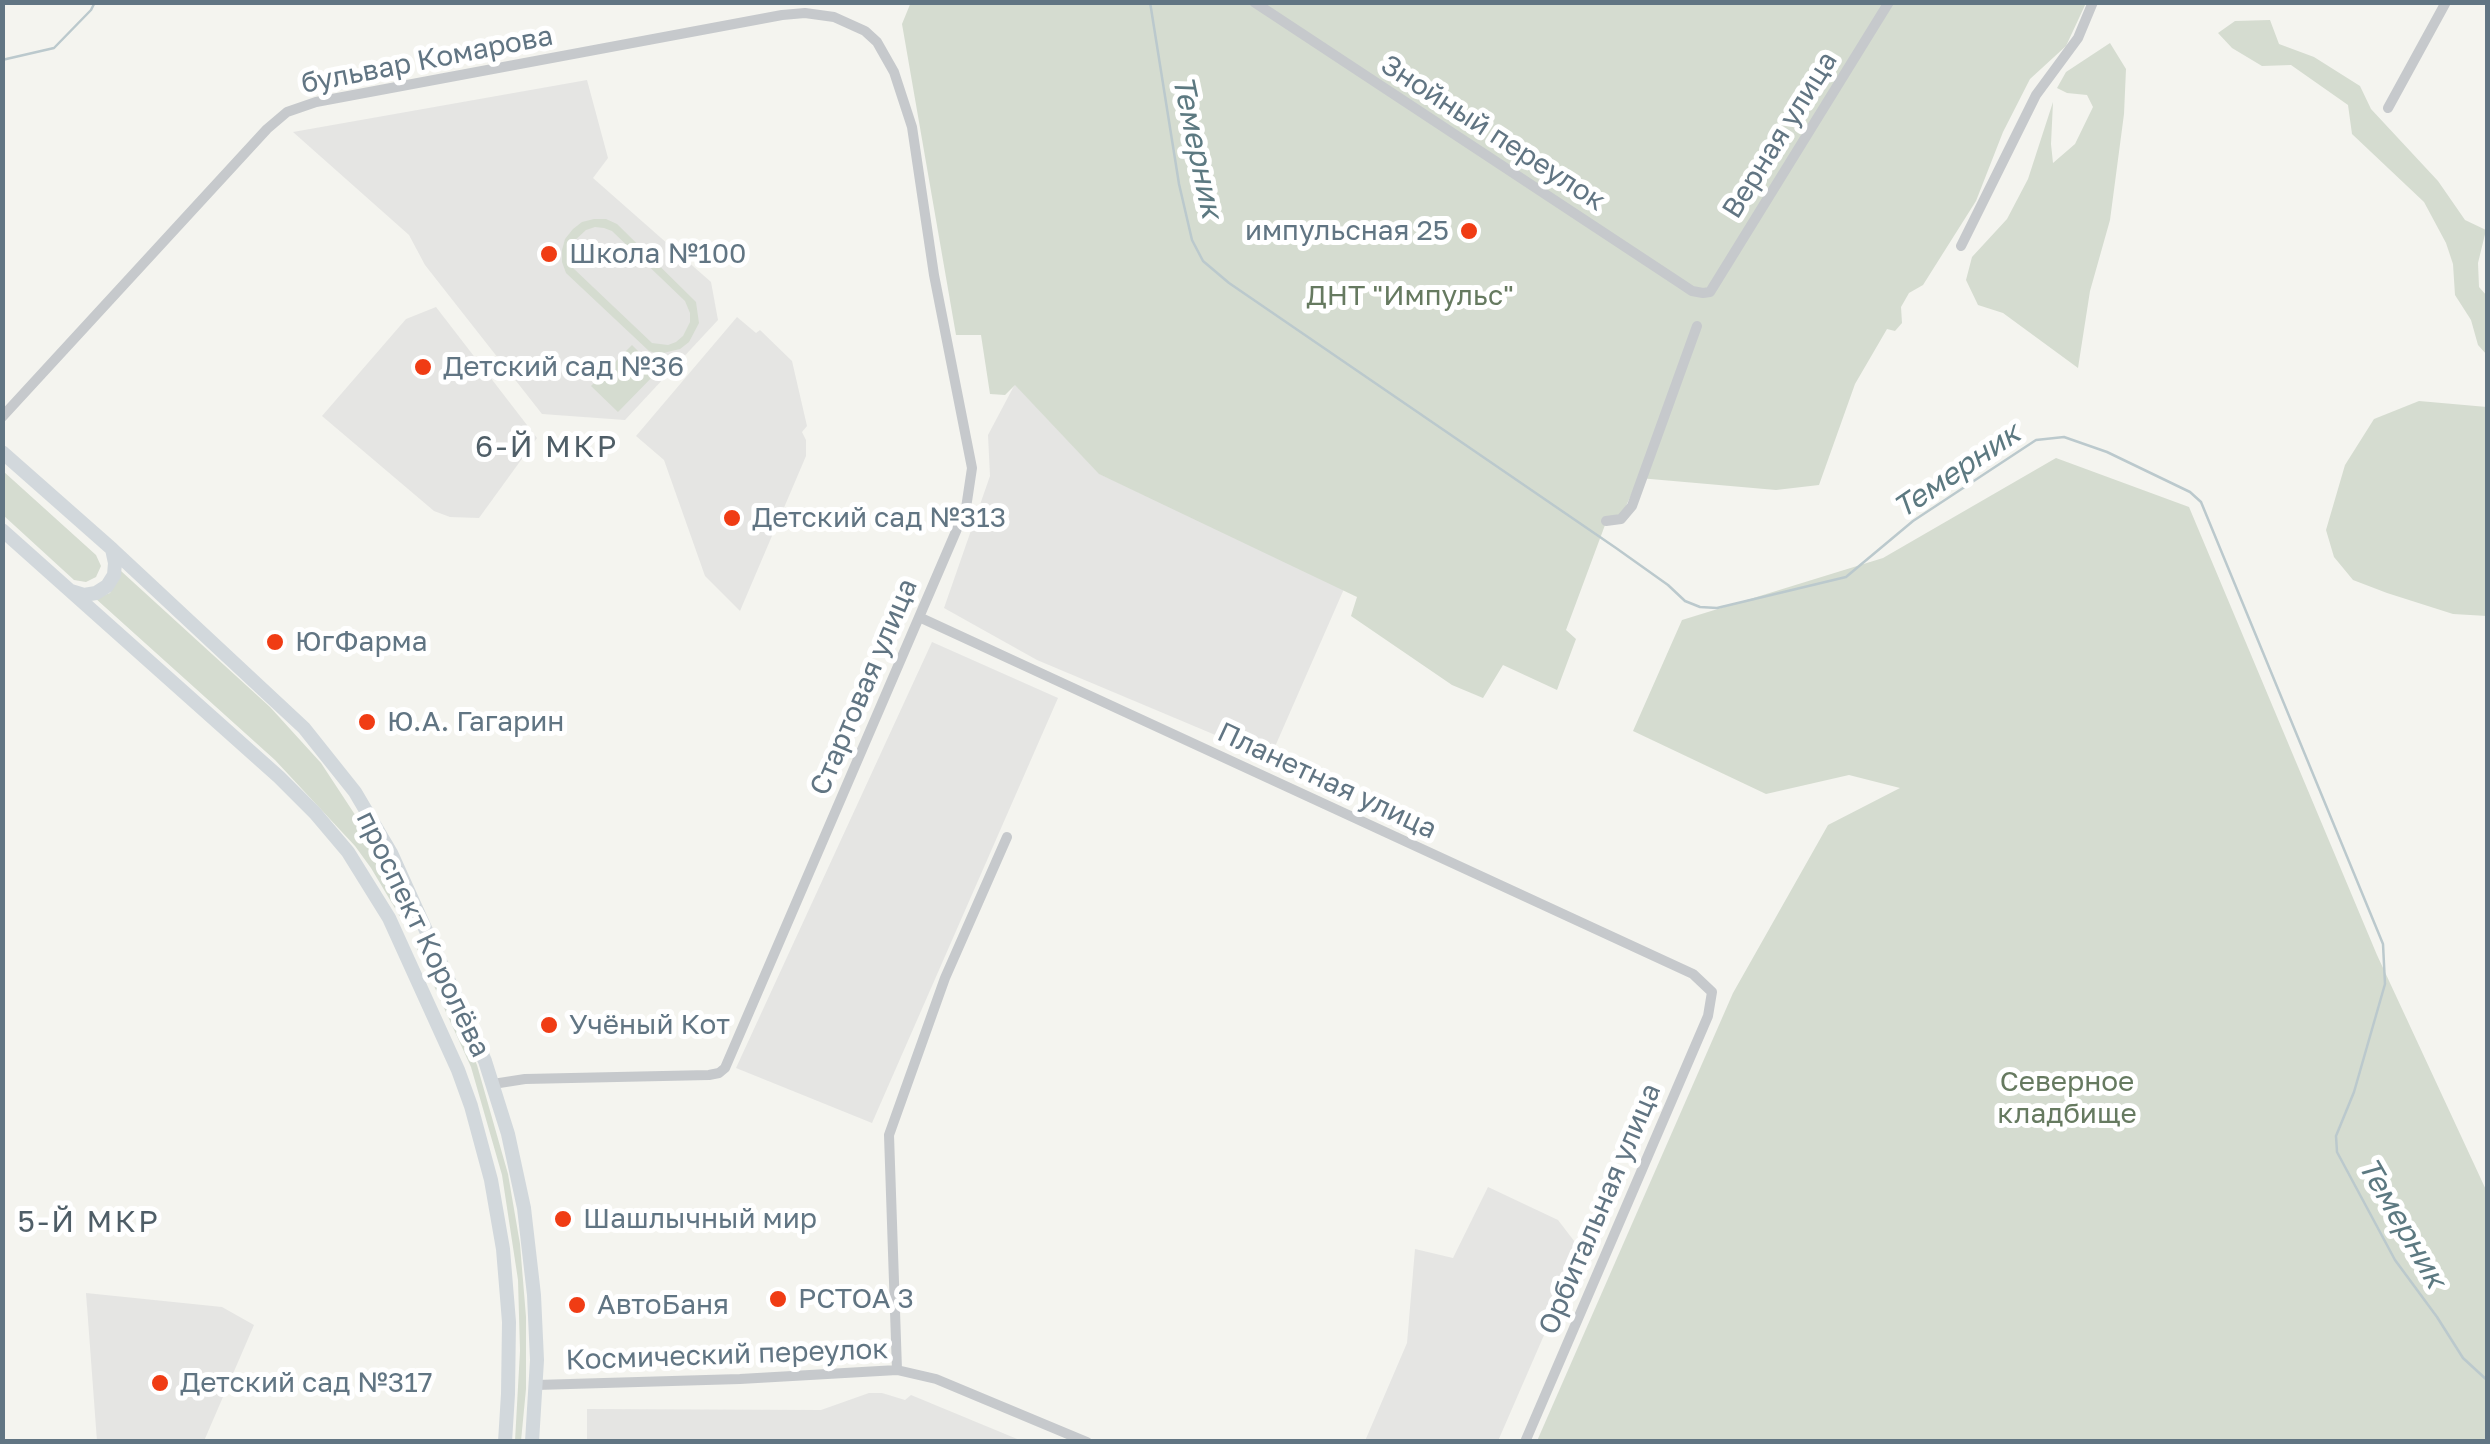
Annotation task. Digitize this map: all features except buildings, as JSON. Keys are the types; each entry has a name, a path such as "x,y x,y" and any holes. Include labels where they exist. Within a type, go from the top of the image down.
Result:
{"main road":[{"name":"проспект Королёва","path":"2,452 279,702 329,757 377,828 404,879 485,1061 515,1166 530,1246 536,1322 532,1442"},
{"name":"проспект Королёва","path":"2,530 316,813 363,874 389,918 458,1070 490,1180 503,1250 509,1322 504,1442"},
{"path":"70,591 96,594 107,586 114,575 112,549"},
{"path":"400,941 410,930 428,932"}],"street":[{"name":"Знойный переулок","path":"1254,2 1692,291 1710,292"},
{"name":"Верная улица","path":"1710,292 1889,2"},
{"path":"1961,246 2036,95 2078,38 2093,2"},
{"path":"2388,108 2446,2"},
{"name":"бульвар Комарова","path":"2,417 267,129 288,112 334,98 782,14 824,14 865,31"},
{"name":"Стартовая улица","path":"493,1084 525,1079 709,1075 724,1068 966,508 972,468 934,275 908,111 885,54 865,31"},
{"path":"1606,521 1621,519 1632,506 1697,326"},
{"name":"Планетная улица","path":"919,617 1693,974 1712,992"},
{"path":"897,1370 889,1134 945,978 1007,837"},
{"name":"Орбитальная улица","path":"1524,1442 1708,1016 1712,992"},
{"name":"Космический переулок","path":"536,1384 897,1370 936,1378 1086,1442"}],"shaded area":[{"name":"Школа №100","path":"587,80 608,158 593,178 711,282 718,320 625,420 542,414 425,265 409,235 293,132"},
{"name":"Детский сад №36","path":"436,307 537,438 479,518 450,517 434,511 322,416 406,319"},
{"name":"Детский сад №313","path":"737,317 756,333 760,330 792,361 807,426 802,432 806,456 740,611 705,576 664,460 636,436"},
{"path":"1015,384 1100,474 1344,589 1270,758 1037,660 944,608 990,476 988,435"},
{"path":"932,642 1058,698 872,1123 736,1068"},
{"path":"1488,1187 1558,1220 1581,1250 1498,1441 1365,1441 1407,1343 1415,1249 1453,1258"},
{"name":"Детский сад №317","path":"86,1293 222,1307 254,1325 204,1441 97,1441"},
{"path":"869,1393 905,1400 911,1395 1022,1441 587,1441 587,1409 821,1410"}],"green space":[{"name":"ДНТ \"Импульс\"","path":"911,2 2086,3 2066,46 2030,79 2003,132 1976,201 1923,285 1909,293 1901,307 1902,323 1895,331 1887,329 1855,384 1819,485 1776,490 1639,478 1620,519 1605,525 1566,630 1576,639 1557,690 1503,665 1483,698 1452,685 1351,616 1357,597 1099,474 1015,385 1005,395 990,394 981,335 956,335 902,24"},
{"path":"2270,20 2279,44 2314,57 2360,86 2371,109 2438,181 2465,220 2486,230 2478,263 2479,287 2487,296 2487,355 2478,345 2471,320 2455,295 2453,264 2446,243 2424,202 2352,134 2348,105 2291,65 2262,66 2232,48 2218,33 2235,21"},
{"path":"2110,43 2126,69 2124,114 2110,220 2090,291 2078,368 2003,313 1978,305 1966,280 1972,257 2007,219 2028,179 2053,102 2053,163 2075,144 2093,107 2087,95 2057,88 2066,72"},
{"path":"606,219 617,224 696,302 699,323 689,342 680,349 659,354 649,351 566,273 562,262 565,239 582,222","holes":["586,230 612,231 685,301 690,322 676,342 652,343 573,268 573,242"]},
{"path":"632,345 658,371 618,412 591,386"},
{"path":"2419,401 2487,407 2487,616 2453,614 2353,580 2334,557 2326,530 2345,465 2374,419"},
{"name":"Северное кладбище","path":"2056,458 2189,507 2377,955 2487,1192 2487,1441 1537,1441 1733,993 1828,825 1900,788 1849,775 1766,794 1633,731 1682,620 1883,558"},
{"path":"3,471 96,555 101,566 96,577 86,582 74,580 3,515"},
{"path":"121,571 270,707 321,763 369,836 413,924 405,925 355,846 275,760 95,598 110,593"},
{"path":"420,940 477,1065 508,1174 520,1244 526,1317 521,1441 515,1441 520,1351 518,1280 502,1175 471,1067 414,942"}],"waterway":[{"name":"Темерник","path":"2,60 54,48 95,2"},
{"name":"Темерник","path":"1150,2 1179,184 1192,240 1203,261 1229,283 1616,548 1685,601 1717,608 1846,577 1913,521 2036,440 2064,437 2107,452 2190,492 2201,502 2383,944 2385,984 2354,1092 2336,1136 2337,1152 2395,1260 2463,1358 2488,1381"}],"place":[{"name":"импульсная 25","path":"1469,231"},
{"name":"Школа №100","path":"549,254"},
{"name":"Детский сад №36","path":"423,367"},
{"name":"Детский сад №313","path":"732,518"},
{"name":"ЮгФарма","path":"275,642"},
{"name":"Ю.А. Гагарин","path":"367,722"},
{"name":"Учёный Кот","path":"549,1025"},
{"name":"Шашлычный мир","path":"563,1219"},
{"name":"РСТОА 3","path":"778,1299"},
{"name":"АвтоБаня","path":"577,1305"},
{"name":"Детский сад №317","path":"160,1383"}],"district":[{"name":"6-Й МКР","path":"547,447"},
{"name":"5-Й МКР","path":"89,1222"}]}
